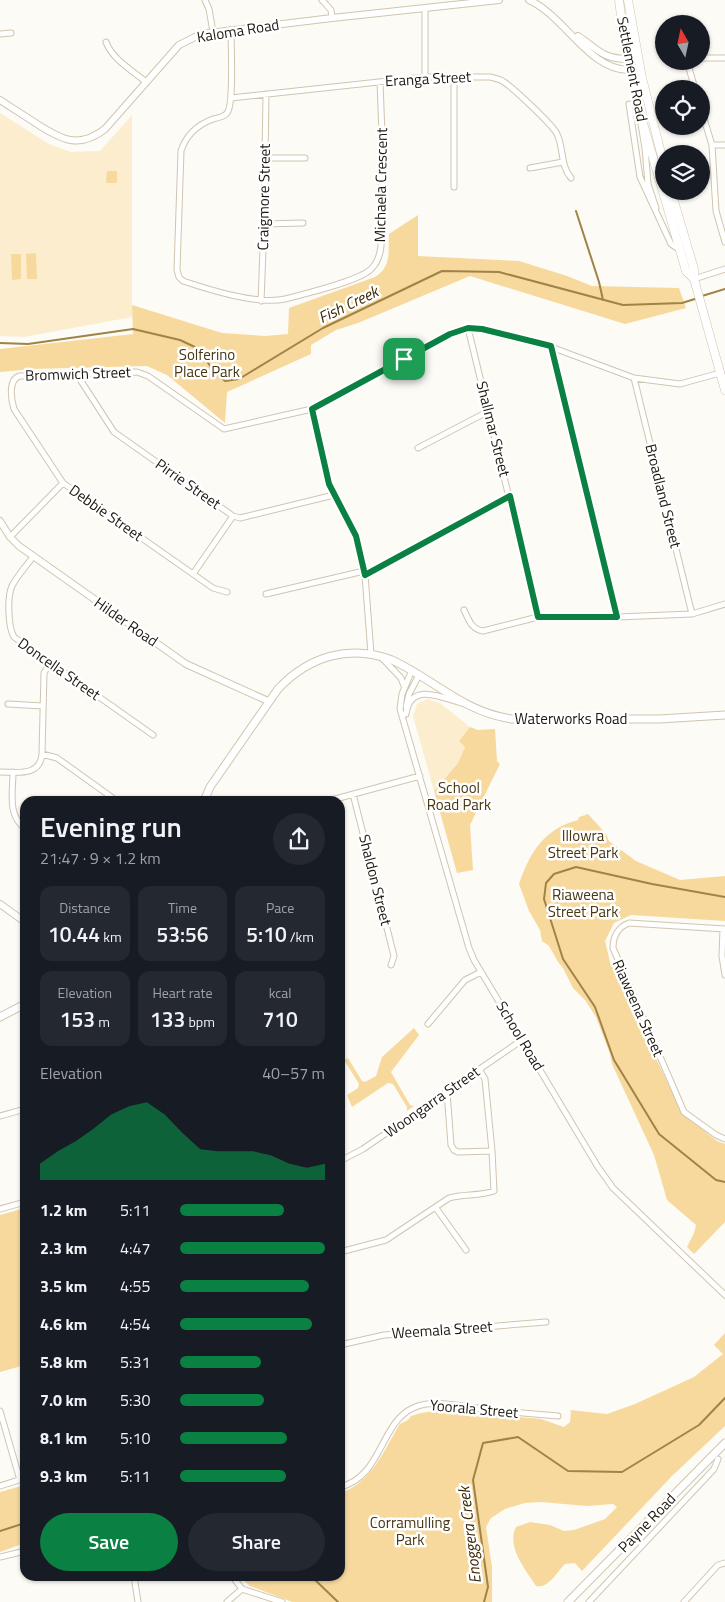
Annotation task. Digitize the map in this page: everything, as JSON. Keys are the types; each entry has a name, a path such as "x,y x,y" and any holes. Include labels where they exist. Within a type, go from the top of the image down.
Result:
{"main road":[{"name":"Settlement Road","path":"619,0 630,70 640,113 686,271 694,279"},
{"name":"Settlement Road","path":"628,0 639,62 659,145"},
{"path":"628,59 639,62 630,70"},
{"path":"672,200 673,212 683,243 680,250"},
{"name":"Settlement Road","path":"674,200 725,390"},
{"name":"Waterworks Road","path":"206,796 210,787 283,683 314,662 340,654 355,652 396,661 466,705 490,714 512,719 659,719 725,715"},
{"path":"0,1017 20,1007"},
{"name":"Payne Road","path":"568,1602 716,1457 725,1443"}],"street":[{"path":"205,0 208,4 214,32"},
{"path":"322,0 331,10 332,18"},
{"name":"Kaloma Road","path":"0,100 58,137 76,141 96,136 105,129 179,45 192,37 214,32 498,0"},
{"path":"529,0 536,3 604,64 616,69 630,70"},
{"path":"425,9 425,77"},
{"path":"231,31 231,98"},
{"path":"568,31 607,57 628,59"},
{"path":"0,34 12,33"},
{"path":"106,42 118,60 146,82"},
{"path":"710,58 725,58"},
{"name":"Eranga Street","path":"231,98 425,77 497,78 511,87 554,130 560,143 563,162 571,178"},
{"path":"454,77 454,187"},
{"name":"Michaela Crescent","path":"231,98 230,108 226,114 193,130 184,144 180,158 178,275 180,279 186,282 261,301 284,299 340,283 368,272 375,264 381,246 382,134 380,82"},
{"name":"Craigmore Street","path":"261,301 266,94"},
{"path":"629,104 640,177 671,244 680,250"},
{"path":"640,113 648,184 657,214"},
{"path":"709,135 712,145 716,211 725,242"},
{"path":"712,145 725,145"},
{"path":"265,158 305,158"},
{"path":"530,168 563,162"},
{"path":"264,224 302,223"},
{"path":"694,279 725,270"},
{"name":"Bromwich Street","path":"16,377 81,373 132,372 143,374 224,429 312,409 450,334 468,328 482,329 551,346 634,378 680,384 720,373"},
{"name":"Shallmar Street","path":"468,328 538,617"},
{"path":"551,346 617,617"},
{"name":"Pirrie Street","path":"81,373 81,381 114,432 233,516 240,518 334,495"},
{"name":"Debbie Street","path":"16,377 12,381 14,409 63,483 213,588 227,592"},
{"name":"Broadland Street","path":"634,378 692,614"},
{"path":"312,409 329,484 356,536 364,573 371,654"},
{"path":"418,448 488,411"},
{"path":"10,537 63,483"},
{"path":"266,594 364,573 510,496"},
{"path":"193,574 233,516"},
{"name":"Hilder Road","path":"0,521 10,537 33,556 186,664 268,702"},
{"name":"Doncella Street","path":"33,556 13,584 11,590 10,628 14,637 153,735"},
{"path":"464,610 474,629 483,631 538,617 617,617 692,614 725,604"},
{"path":"380,656 400,677 404,687"},
{"path":"0,772 29,772 38,768 42,759 44,673 50,663"},
{"name":"School Road","path":"412,670 404,687 400,706 469,948 481,972 612,1188 725,1295"},
{"name":"School Road","path":"406,725 408,696 419,675"},
{"path":"406,714 407,708 412,701 424,694 434,694 466,705"},
{"path":"8,704 43,706"},
{"path":"42,754 57,758 110,796"},
{"path":"13,772 13,810 16,820 20,824"},
{"path":"345,796 420,776"},
{"name":"Shaldon Street","path":"353,794 394,956 391,965"},
{"path":"0,904 20,918"},
{"name":"Riaweena Street","path":"724,929 623,925 616,933 612,948 684,1112 716,1136 725,1140"},
{"path":"724,929 722,956 725,974"},
{"path":"428,1024 465,980 481,972"},
{"name":"Woongarra Street","path":"345,1158 363,1149 522,1040"},
{"path":"345,1251 386,1240 449,1198 487,1194 494,1191 485,1079 479,1069"},
{"path":"447,1092 451,1145 454,1150 458,1152 492,1151"},
{"path":"0,1116 20,1110"},
{"path":"0,1209 20,1203"},
{"path":"436,1208 466,1250"},
{"name":"Weemala Street","path":"345,1344 384,1335 546,1322"},
{"name":"Yoorala Street","path":"345,1486 360,1478 370,1466 400,1418 411,1408 422,1404 444,1404 558,1416"},
{"path":"0,1411 20,1473"},
{"path":"716,1457 725,1462"},
{"name":"Payne Road","path":"589,1602 714,1469 716,1457"},
{"path":"0,1486 20,1480"},
{"path":"0,1557 20,1551"},
{"path":"684,1602 718,1565 725,1563"},
{"path":"135,1581 138,1602"},
{"path":"236,1581 242,1589 282,1602"},
{"path":"227,1602 242,1589"}],"shaded area":[{"path":"0,113 49,144 71,152 100,151 132,115 132,317 24,337 0,336"},
{"path":"427,699 440,703 470,727 459,741 465,747 458,763 434,791 413,716 417,704"}],"green space":[{"path":"107,171 117,171 117,183 106,183"},
{"name":"Solferino Place Park","path":"418,215 418,256 519,261 592,286 679,288 686,308 625,324 470,276 358,323 336,330 311,345 311,354 227,392 225,423 167,375 147,366 33,369 0,372 0,349 133,334 132,305 222,333 265,336 288,334 289,308 375,277 387,263 389,234"},
{"path":"36,253 37,279 27,279 26,254"},
{"path":"11,254 21,254 21,279 12,280"},
{"name":"School Road Park","path":"470,727 478,730 495,729 497,761 500,764 470,825 473,870 457,873 434,791 458,763 465,747 459,741"},
{"path":"588,814 606,834 609,841 636,861 680,880 725,876 725,921 631,915 614,923 605,941 610,962 682,1113 717,1141 725,1144 725,1222 694,1254 687,1247 696,1225 667,1200 654,1155 612,1064 596,1017 585,1000 573,988 549,946 542,941 540,930 529,911 519,884 528,862 540,843 556,829"},
{"path":"414,1028 419,1035 391,1072 410,1105 414,1106 407,1111 407,1107 393,1084 388,1083 352,1107 347,1095 358,1088 359,1084 345,1060 348,1058 362,1081 365,1082 376,1076 382,1057"},
{"path":"20,1209 20,1366 0,1372 0,1215"},
{"name":"Corramulling Park","path":"725,1333 725,1426 672,1476 582,1571 575,1563 565,1564 552,1579 544,1585 536,1586 515,1550 514,1535 516,1527 530,1522 550,1525 564,1531 574,1530 605,1519 617,1507 613,1504 587,1506 541,1502 525,1503 505,1509 491,1518 486,1527 492,1567 492,1602 292,1602 250,1586 244,1581 345,1581 345,1491 360,1482 376,1465 400,1424 411,1416 441,1410 541,1419 564,1427 570,1422 570,1410 607,1414 635,1404 694,1377 723,1354 714,1345"},
{"path":"20,1486 20,1545 0,1552 0,1492"}],"waterway":[{"path":"576,211 603,300"},
{"name":"Fish Creek","path":"0,343 28,344 133,329 180,340 197,348 214,371 225,381 239,379 323,328 442,271 499,272 623,305 682,303 698,298"},
{"name":"Fish Creek","path":"702,296 725,289"},
{"name":"Enoggera Creek","path":"725,897 652,884 576,867 554,874 546,883 544,899 563,959 595,1007 614,1060 659,1134 716,1180 725,1182"},
{"name":"Enoggera Creek","path":"484,1602 488,1587 473,1480 483,1443 518,1437 568,1471 622,1472 699,1425 725,1398"},
{"name":"Enoggera Creek","path":"0,1531 20,1525"},
{"name":"Enoggera Creek","path":"316,1581 338,1602"}],"route":[{"path":"462,328 482,329 551,346 617,617 538,617 510,496 365,575 356,536 329,484 312,409 404,359 462,328"}],"park label":[{"name":"Illowra Street Park","path":"583,844"},
{"name":"Riaweena Street Park","path":"583,904"}]}
